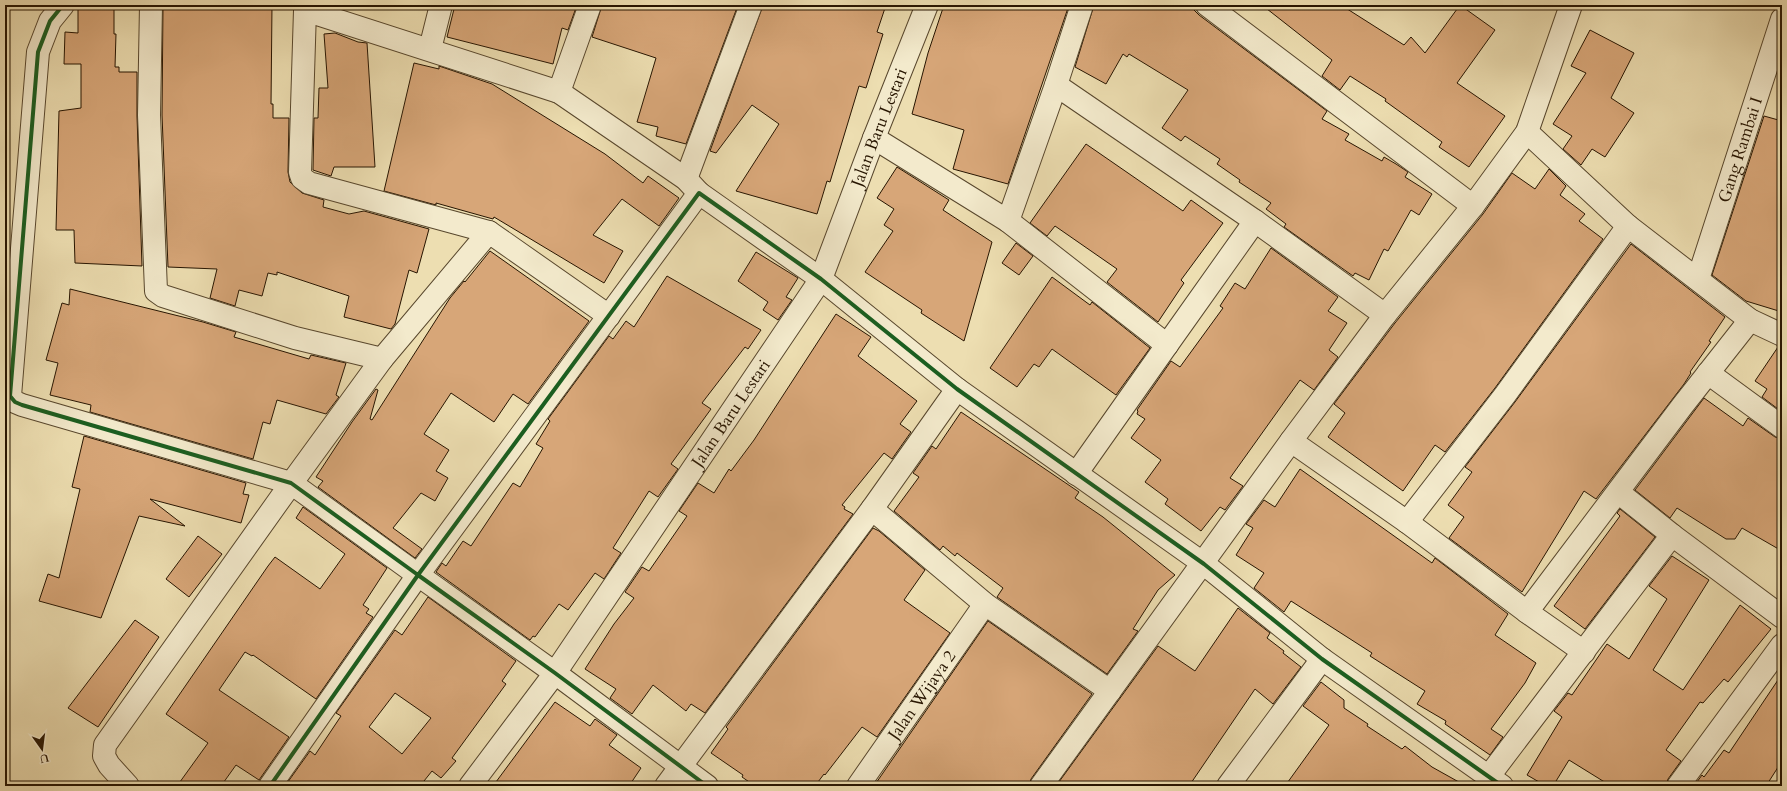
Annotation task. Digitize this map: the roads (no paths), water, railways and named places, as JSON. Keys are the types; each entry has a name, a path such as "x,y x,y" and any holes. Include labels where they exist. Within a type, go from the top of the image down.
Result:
{"street":[{"path":"63,5 50,21 38,52 11,301 10,396 15,402 291,484 555,673 707,786"},
{"path":"151,5 149,114 156,291 163,296 295,338 382,359"},
{"path":"430,49 441,5"},
{"path":"559,92 590,5"},
{"path":"270,786 418,575 609,316 692,186 751,5"},
{"name":"Jalan Baru Lestari","path":"470,786 555,673 821,279 874,138 927,5"},
{"path":"1008,221 1056,85 1082,5"},
{"path":"1207,5 1473,206"},
{"path":"1041,786 1204,564 1291,441 1385,315 1473,206 1527,132 1571,5"},
{"path":"609,316 489,232 309,183 302,178 300,172 305,8 559,92 821,279 957,389 1204,564 1322,659 1495,781 1584,652 1672,535"},
{"name":"Gang Rambai I","path":"1698,279 1782,19"},
{"path":"1056,85 1255,221 1385,315"},
{"path":"1527,132 1628,226 1750,320 1782,335"},
{"path":"874,138 1008,221 1167,344"},
{"path":"1076,474 1255,221"},
{"path":"1407,522 1505,395 1628,226"},
{"path":"118,783 104,756 105,745 382,359 489,232"},
{"path":"1527,612 1708,373 1750,320"},
{"path":"1708,373 1782,427"},
{"path":"666,786 872,509 957,389"},
{"path":"1291,441 1407,522 1527,612 1584,652"},
{"path":"1618,492 1672,535 1782,617"},
{"path":"872,509 985,604 1110,691"},
{"name":"Jalan Wijaya 2","path":"858,786 985,604"},
{"path":"1678,786 1782,645"},
{"path":"1229,785 1322,659"}]}
